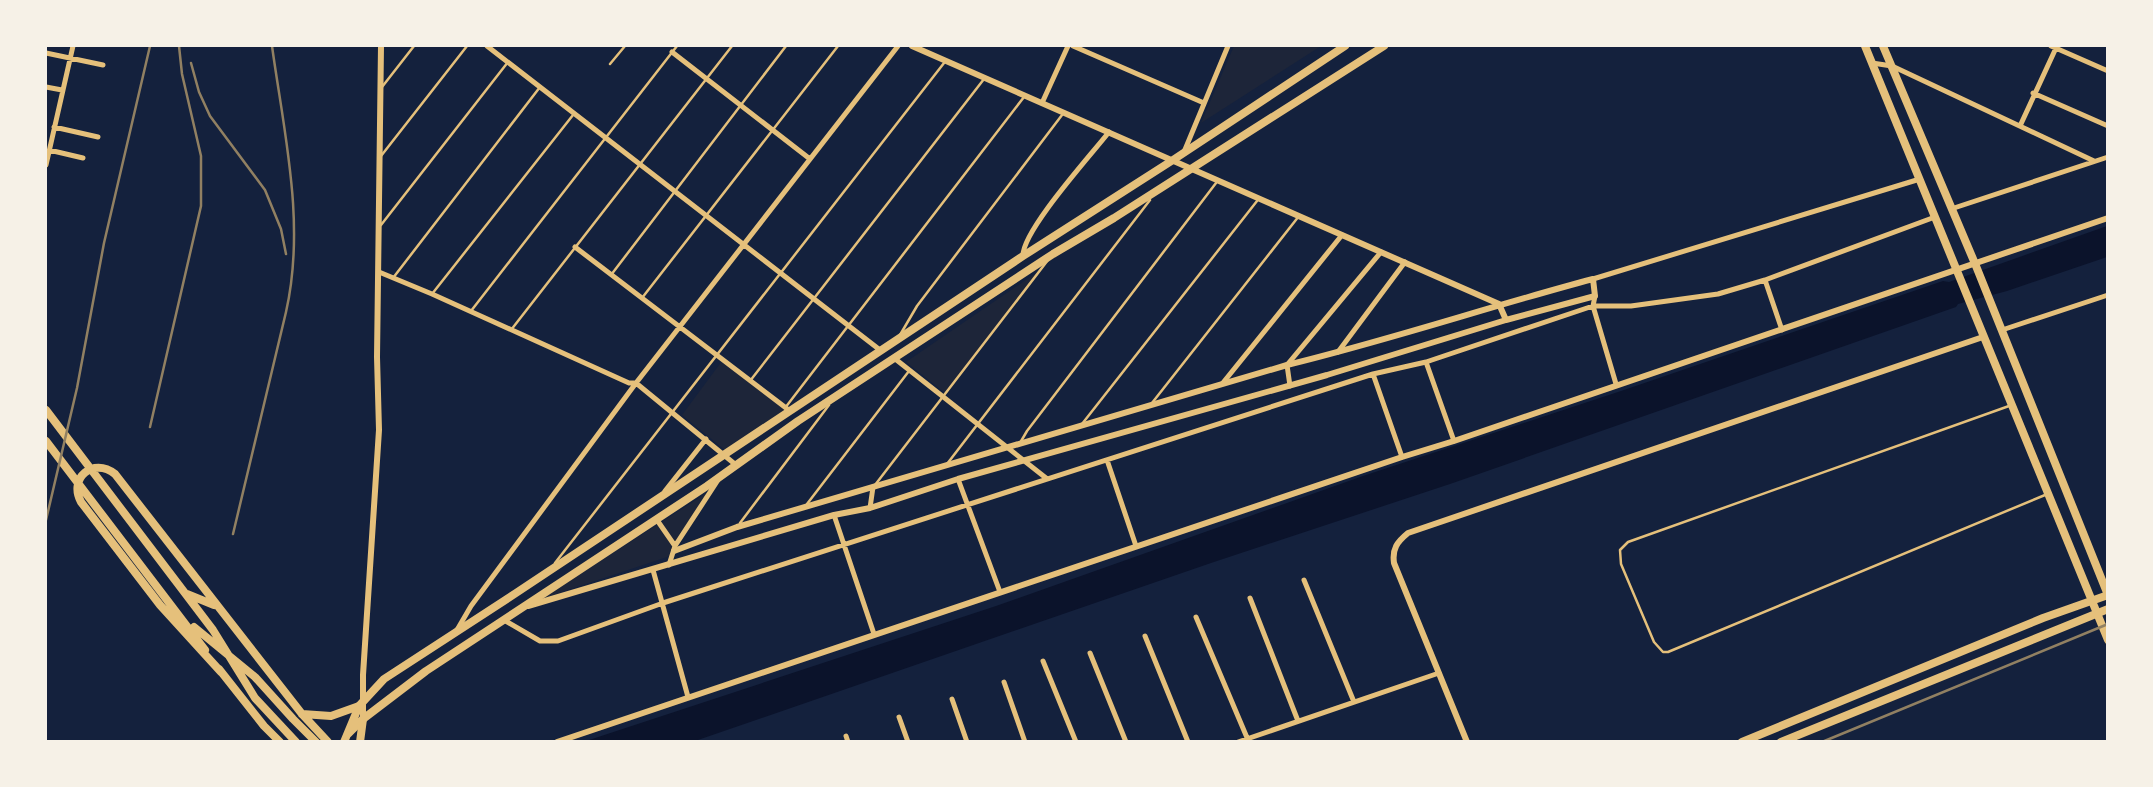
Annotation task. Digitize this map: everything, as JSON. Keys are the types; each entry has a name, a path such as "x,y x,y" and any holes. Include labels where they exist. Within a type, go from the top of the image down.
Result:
{"main road":[{"path":"302,714 331,716 361,702 384,679 660,497 787,409 1345,46"},
{"path":"346,738 363,719 426,671 720,478 835,397 1053,254 1384,46"},
{"path":"1865,46 2108,640"},
{"path":"1742,741 1861,695 2043,618 2108,595 1991,303 1883,46"},
{"path":"835,397 843,387 877,363 880,350"},
{"path":"2001,379 2018,372"},
{"path":"46,410 213,630 256,698 296,741"},
{"path":"46,441 178,611 274,741"},
{"path":"221,672 160,605 85,509 77,496 76,488 81,475 87,470 102,467 115,474 302,714 328,741"},
{"path":"184,592 217,606"},
{"path":"1781,741 1866,709 2108,609"},
{"path":"178,611 255,677 283,710 316,741"},
{"path":"1954,656 1959,669"},
{"path":"415,658 426,671"},
{"path":"1861,695 1866,709"},
{"path":"346,738 361,702"},
{"path":"360,741 363,719"},
{"path":"264,726 280,741"}],"street":[{"path":"46,165 73,46"},
{"path":"363,719 361,702 379,430 381,46"},
{"path":"487,46 880,350"},
{"path":"457,630 471,606 636,383 898,46"},
{"path":"912,46 1499,304 1506,320"},
{"path":"1042,103 1070,46 1204,103"},
{"path":"1184,153 1228,47 1220,46"},
{"path":"2066,52 2069,46"},
{"path":"2020,126 2053,47 2108,71"},
{"path":"672,52 810,159"},
{"path":"46,53 103,65"},
{"path":"1872,63 1892,65 2094,161"},
{"path":"46,86 62,90"},
{"path":"2033,93 2108,126"},
{"path":"54,127 98,137"},
{"path":"1023,256 1023,247 1034,229 1110,132"},
{"path":"49,150 83,158"},
{"path":"1951,209 2108,157"},
{"path":"674,549 737,527 1287,365 1338,353 1499,304 1593,279 1920,179"},
{"path":"504,620 540,641 558,641 663,603 1046,478 1374,374 1426,362 1593,306 1631,306 1718,294 1765,280 1935,217"},
{"path":"557,741 1454,441 2108,218"},
{"path":"1222,384 1342,235"},
{"path":"575,247 787,409"},
{"path":"1290,386 1287,365 1381,252"},
{"path":"1338,353 1405,262"},
{"path":"379,272 629,383 636,383 736,465"},
{"path":"1593,279 1593,306 1616,384"},
{"path":"1765,280 1782,330"},
{"path":"2002,330 2108,295"},
{"path":"526,606 834,514 870,508 958,479 1290,386 1506,320 1595,296"},
{"path":"1467,741 1394,563 1393,555 1397,543 1408,533 1983,337"},
{"path":"894,358 1046,478"},
{"path":"1426,362 1454,441"},
{"path":"1374,374 1402,457"},
{"path":"660,497 706,439"},
{"path":"1107,460 1136,546"},
{"path":"669,565 674,549 720,478"},
{"path":"958,479 1000,592"},
{"path":"870,508 873,487"},
{"path":"834,514 874,634"},
{"path":"657,520 674,549"},
{"path":"653,569 688,697"},
{"path":"1304,580 1354,702"},
{"path":"1250,598 1298,721"},
{"path":"1196,617 1248,740"},
{"path":"1145,636 1188,741"},
{"path":"1090,653 1126,741"},
{"path":"1043,661 1076,741"},
{"path":"1238,741 1248,740 1439,673"},
{"path":"1004,682 1025,741"},
{"path":"952,699 967,741"},
{"path":"899,717 908,741"}],"lane":[{"path":"379,91 415,46"},
{"path":"379,159 467,46"},
{"path":"610,64 625,46"},
{"path":"471,311 677,46"},
{"path":"511,330 732,46"},
{"path":"611,275 786,46"},
{"path":"642,298 838,46"},
{"path":"549,570 946,61"},
{"path":"378,229 508,62"},
{"path":"750,380 985,78"},
{"path":"393,278 540,87"},
{"path":"787,409 1026,95"},
{"path":"896,340 917,306 1064,112"},
{"path":"432,294 574,113"},
{"path":"1019,444 1073,369 1219,180"},
{"path":"946,466 1158,189"},
{"path":"1080,426 1259,198"},
{"path":"1149,406 1299,216"},
{"path":"873,487 1035,281 1053,254"},
{"path":"803,508 909,371"},
{"path":"737,527 835,397"},
{"path":"2012,405 1628,542 1619,555 1626,575 1654,642 1663,652 1668,652 2048,493"}],"shaded area":[{"path":"1234,46 1321,46 1201,123"},
{"path":"2107,226 2107,257 2007,291 1958,304 1956,307 1450,484 1211,563 695,741 583,742 996,606 1363,476 1943,281 1949,282"},
{"path":"1039,271 945,393 906,362"},
{"path":"722,361 787,411 726,451 682,415"},
{"path":"710,491 676,540 670,556 541,599"}],"railway":[{"path":"46,520 77,388 104,243 150,46"},
{"path":"150,427 201,206 201,156 182,74 179,46"},
{"path":"233,534 292,279 294,212 272,46"},
{"path":"191,63 199,92 210,116 265,190 281,229 286,254"},
{"path":"1822,742 2108,624"}]}
